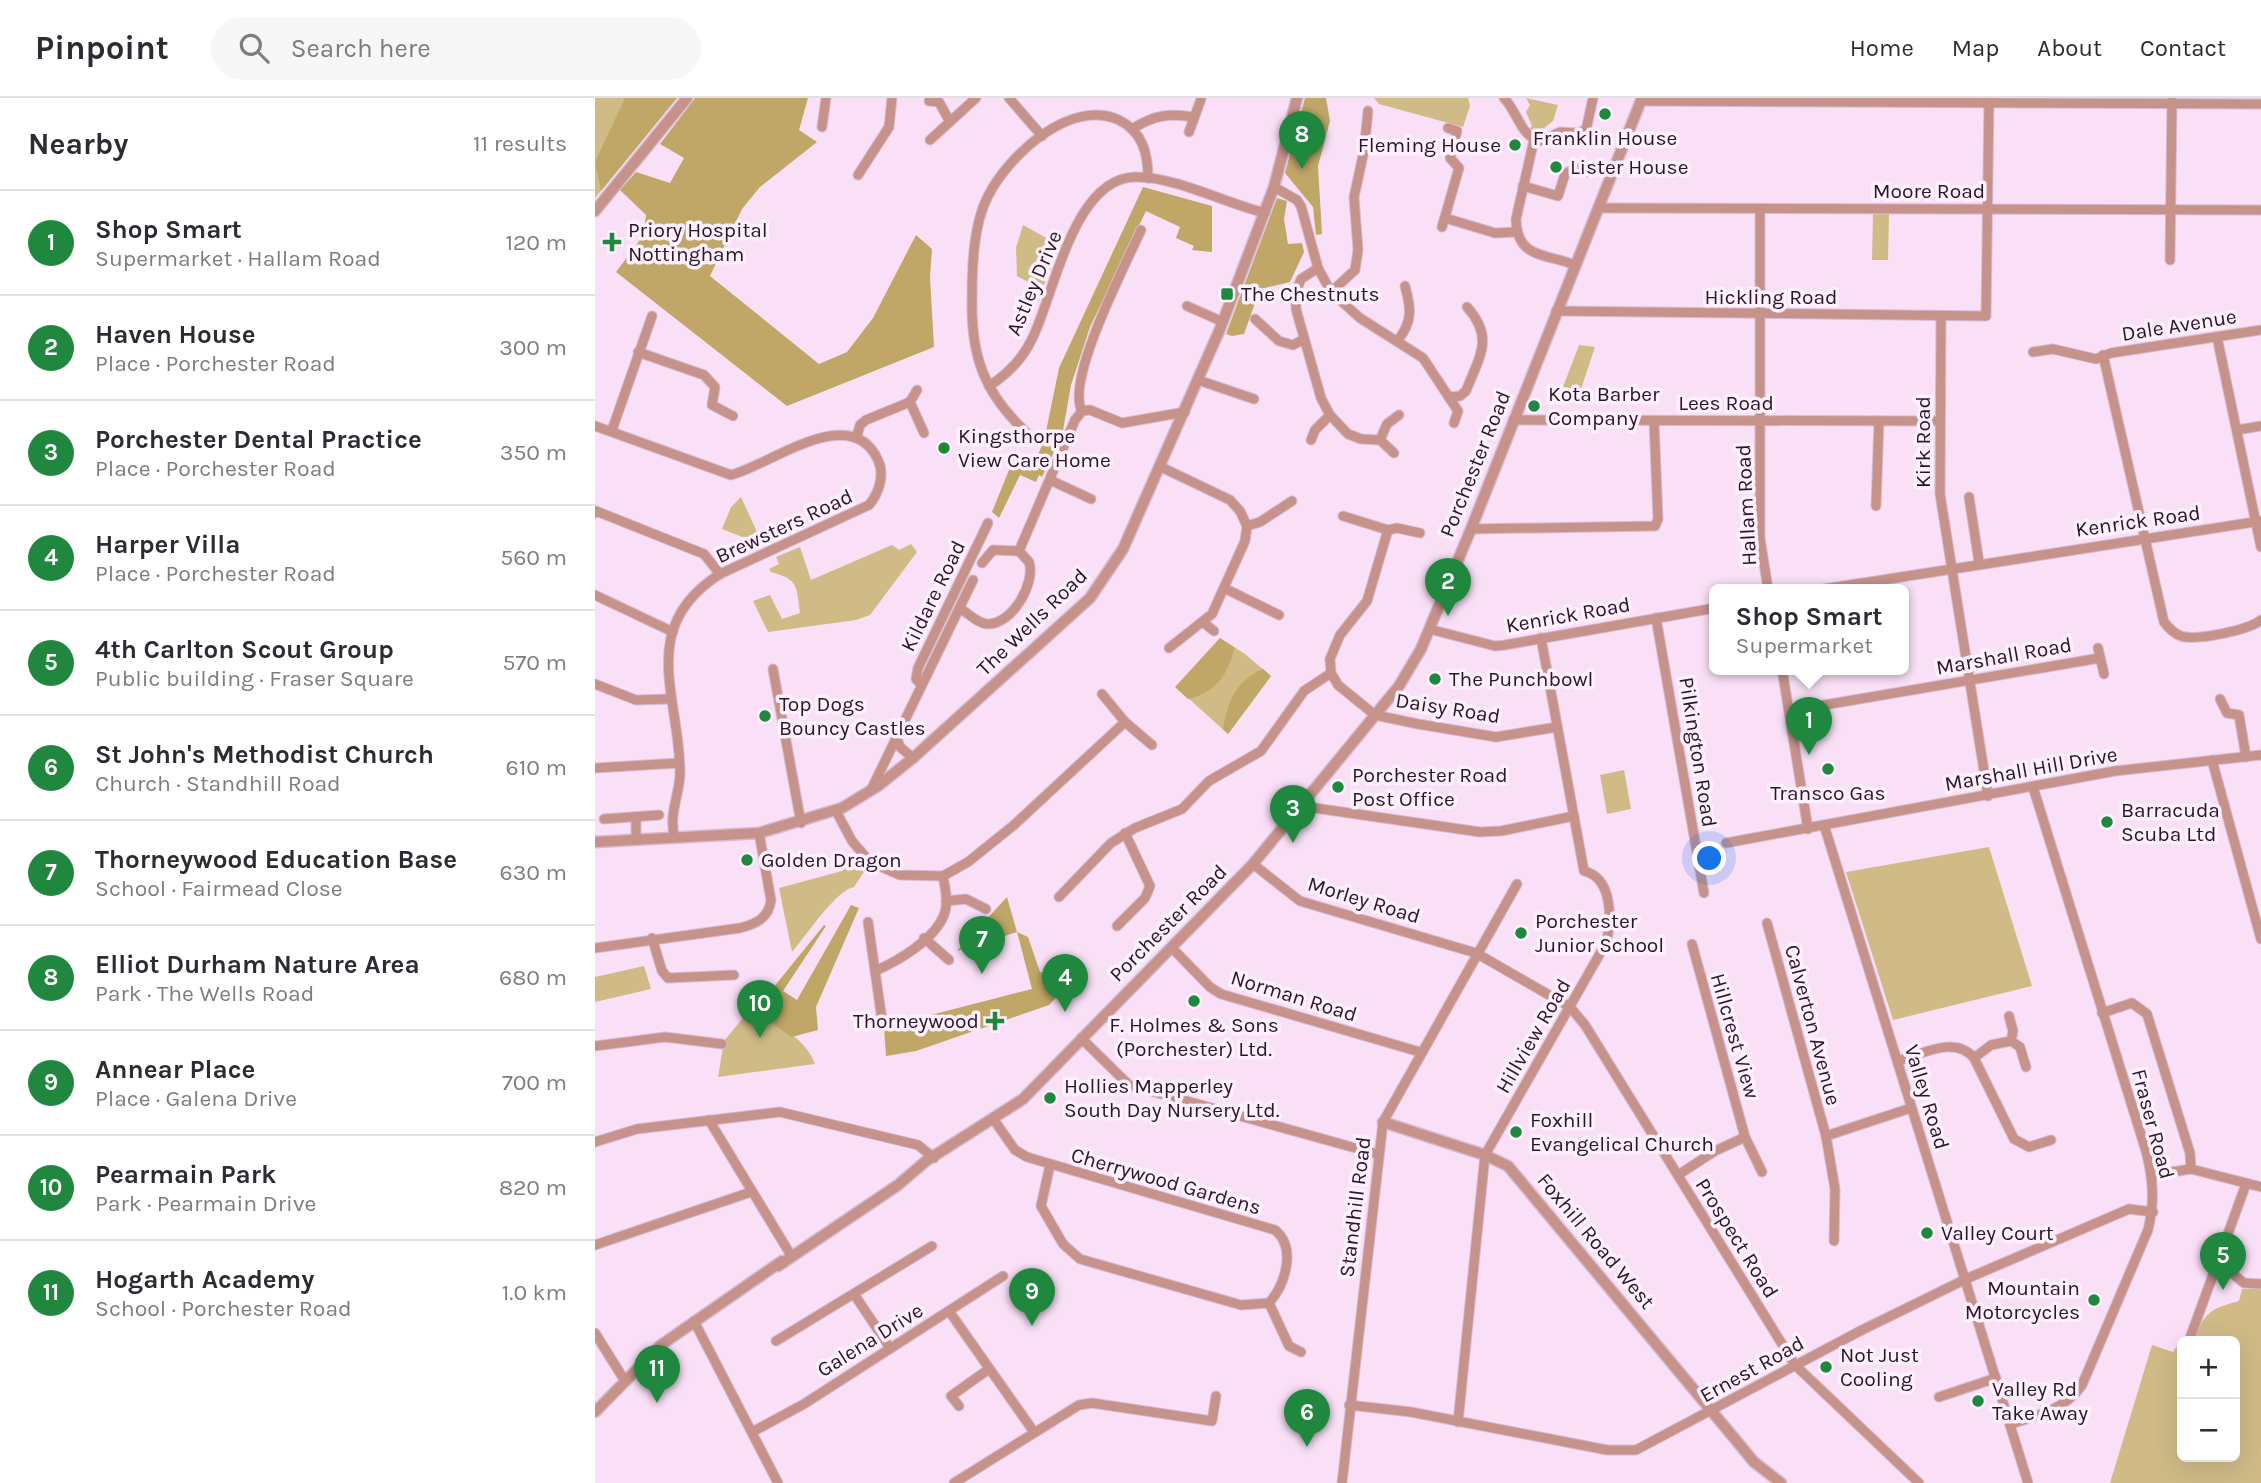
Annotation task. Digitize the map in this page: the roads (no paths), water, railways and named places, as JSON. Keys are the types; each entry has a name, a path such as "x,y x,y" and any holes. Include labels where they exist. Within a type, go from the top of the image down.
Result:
{"street":[{"path":"595,211 687,98"},
{"path":"822,127 826,98"},
{"path":"858,175 889,127 892,98"},
{"path":"930,140 976,98"},
{"path":"1009,98 1042,136"},
{"name":"The Wells Road","path":"595,842 759,833 836,811 871,790 913,758 1090,598 1122,550 1223,322 1274,187 1297,98"},
{"path":"1504,98 1534,140 1516,219 1516,232 1536,254 1574,265"},
{"path":"1534,140 1546,141 1560,132 1577,133 1586,130 1593,98"},
{"path":"1189,132 1201,99"},
{"path":"1641,100 2172,101 2261,104"},
{"name":"Porchester Road","path":"595,1412 661,1345 1023,1099 1080,1038 1173,949 1253,864 1375,715 1410,670 1429,629 1641,100"},
{"path":"929,101 939,102 949,120"},
{"path":"1986,208 1989,101"},
{"path":"2170,260 2172,101"},
{"path":"1331,292 1355,270 1358,250 1354,197 1364,152 1368,111"},
{"path":"1132,129 1144,121 1169,113 1193,117"},
{"path":"1026,432 989,386 974,352 971,332 972,288 981,212 995,182 1042,136 1073,118 1089,115 1107,115 1132,129 1146,150 1148,178"},
{"path":"1448,128 1457,131 1450,158 1459,168 1443,222 1495,233 1516,232"},
{"path":"1523,186 1558,195 1565,174 1576,168 1588,172"},
{"name":"Astley Drive","path":"989,386 1011,370 1031,340 1054,275 1093,201 1113,182 1124,178 1148,178 1265,213"},
{"path":"1274,187 1301,206 1318,268 1331,292 1360,318 1423,358 1458,411 1454,423"},
{"name":"Moore Road","path":"1598,208 2261,210"},
{"name":"Hickling Road","path":"1556,311 1986,316 1986,208"},
{"name":"Hallam Road","path":"1761,209 1760,538 1767,584"},
{"path":"1019,551 1082,411 1078,398 1083,365 1141,230"},
{"path":"1318,268 1301,279 1296,292 1296,309 1321,398 1330,415 1353,437 1380,440 1394,453"},
{"path":"1398,340 1407,328 1411,316 1405,286"},
{"path":"1187,306 1223,322"},
{"path":"1450,397 1466,391 1484,340 1481,316 1467,307"},
{"path":"612,430 652,316"},
{"name":"Kirk Road","path":"1941,316 1940,494 1988,796"},
{"path":"1255,320 1279,341 1293,345 1304,339"},
{"name":"Dale Avenue","path":"2033,352 2053,349 2089,358 2261,330"},
{"path":"2217,337 2259,521 2261,547"},
{"path":"638,352 704,375 715,387 712,405 733,416"},
{"path":"2103,355 2162,616 2175,634 2195,638 2253,626 2261,620"},
{"path":"1198,380 1254,399"},
{"path":"595,425 731,475 834,433 857,436 860,425 866,420 910,402 917,390"},
{"path":"1238,405 1241,394"},
{"path":"910,402 924,433"},
{"path":"1082,411 1090,410 1122,423 1185,412"},
{"path":"1311,440 1315,430 1330,415"},
{"path":"1380,440 1387,424 1399,415"},
{"name":"Lees Road","path":"1513,420 1940,421"},
{"path":"1471,529 1652,527 1658,519 1654,421"},
{"path":"1876,506 1879,421"},
{"path":"2237,430 2261,426"},
{"name":"Brewsters Road","path":"675,838 674,803 680,778 666,665 673,632 693,597 720,574 869,505 879,490 881,470 874,453 857,436"},
{"path":"1159,466 1230,500 1240,510 1247,526 1245,541 1224,588 1204,623 1189,630 1169,648"},
{"path":"1050,480 1091,499"},
{"path":"1969,497 1979,562"},
{"path":"1247,526 1260,522 1292,501"},
{"path":"595,513 596,511 704,554 720,574"},
{"path":"1343,516 1388,530 1397,528 1420,533"},
{"name":"Kenrick Road","path":"1852,584 1979,562 2259,521"},
{"name":"Kildare Road","path":"922,684 916,679 918,668 988,523"},
{"path":"1375,715 1338,685 1331,673 1330,659 1334,646 1360,613 1370,594 1388,530"},
{"name":"Kildare Road","path":"960,608 988,624 997,622 1014,609 1031,569 1019,551 993,550 982,563"},
{"name":"Kildare Road","path":"871,790 973,580"},
{"path":"1224,588 1279,615"},
{"path":"595,595 673,632"},
{"name":"Kenrick Road","path":"1429,629 1495,646 1709,609"},
{"name":"Pilkington Road","path":"1656,618 1704,893"},
{"path":"1204,623 1215,631"},
{"name":"Hillview Road","path":"1458,1422 1485,1155 1606,943 1611,920 1602,884 1592,873 1584,871 1541,638"},
{"name":"Marshall Road","path":"1789,710 1970,680 2099,653 2105,674"},
{"path":"773,669 801,823"},
{"path":"1059,897 1111,843 1125,833 1182,809 1209,781 1261,751 1304,691 1331,673"},
{"path":"1783,675 1808,829"},
{"path":"595,684 636,700 670,699"},
{"path":"1102,694 1125,722 1152,745"},
{"path":"2220,699 2227,713 2239,715 2246,757"},
{"name":"Daisy Road","path":"1375,715 1496,737 1557,727"},
{"path":"836,811 852,841 870,862 900,875 943,876 968,862 1014,825 1125,722"},
{"path":"896,736 901,747 913,758"},
{"name":"Marshall Hill Drive","path":"1726,843 2115,771 2261,755"},
{"path":"2212,760 2261,939"},
{"path":"595,768 679,763"},
{"name":"Fraser Road","path":"2010,1424 2051,1410 2067,1401 2082,1385 2148,1230 2153,1212 2153,1175 2033,787"},
{"path":"1301,806 1480,832 1501,831 1574,816"},
{"path":"604,819 659,815"},
{"path":"636,817 636,840"},
{"name":"Valley Road","path":"1824,825 2028,1483"},
{"path":"595,948 740,928 759,922 770,908 771,900 759,833"},
{"path":"1117,926 1149,891 1149,879 1125,833"},
{"name":"Morley Road","path":"1253,864 1300,901 1474,957"},
{"path":"1149,879 1161,874"},
{"path":"875,971 895,962 924,938 944,914 946,901 943,876"},
{"name":"Standhill Road","path":"1342,1483 1377,1154 1383,1122 1420,1052 1517,884"},
{"path":"946,901 966,899 980,908"},
{"path":"868,922 882,1020"},
{"name":"Calverton Avenue","path":"1767,923 1826,1136 1835,1189 1834,1241"},
{"path":"924,938 949,960"},
{"path":"652,939 662,971 668,978 734,975"},
{"name":"Hillcrest View","path":"1692,944 1745,1137 1762,1172"},
{"name":"Norman Road","path":"1173,949 1210,987 1221,994 1420,1052"},
{"name":"Prospect Road","path":"1474,957 1570,1007 1795,1365 1919,1483"},
{"path":"2102,1013 2132,1003 2147,1014 2190,1153 2191,1168"},
{"path":"2009,1016 2011,1041"},
{"path":"595,1046 665,1037 722,1044"},
{"path":"1080,1038 1129,1085 1377,1154"},
{"path":"1975,1058 1991,1045 2011,1041 2020,1047 2025,1067"},
{"path":"1898,1062 1949,1046 1967,1050 1975,1058 2014,1139 2028,1147 2051,1140"},
{"name":"Calverton Avenue","path":"1826,1136 1911,1108"},
{"path":"595,1142 637,1129 764,1112 790,1113 918,1145 932,1159"},
{"path":"709,1120 751,1192 786,1261"},
{"name":"Cherrywood Gardens","path":"994,1120 1015,1150 1050,1165 1275,1230 1282,1236 1289,1253 1278,1292 1269,1303 1241,1305 1080,1259 1070,1253 1041,1206 1050,1165"},
{"name":"Foxhill Road West","path":"1383,1122 1485,1155 1514,1172 1754,1462 1781,1483"},
{"path":"1678,1175 1716,1151 1745,1137"},
{"path":"2153,1175 2191,1168 2261,1187"},
{"path":"2191,1336 2246,1184"},
{"path":"595,1245 751,1192"},
{"name":"Ernest Road","path":"1349,1405 1411,1412 1621,1451 1649,1445 1795,1365 1966,1279 2129,1209 2153,1212"},
{"path":"776,1341 932,1246"},
{"path":"2218,1262 2244,1283 2261,1284"},
{"name":"Galena Drive","path":"754,1432 1003,1276"},
{"path":"854,1294 890,1348"},
{"path":"1269,1303 1289,1346 1301,1352"},
{"path":"949,1311 1034,1432"},
{"path":"694,1321 754,1432 778,1483"},
{"path":"595,1333 625,1381"},
{"path":"959,1406 951,1396 989,1368"},
{"path":"1939,1397 1996,1378"},
{"path":"954,1483 966,1480 1072,1408 1093,1403 1212,1421 1216,1396"}],"place":[{"name":"Franklin House","path":"1605,114"},
{"name":"Fleming House","path":"1515,145"},
{"name":"Lister House","path":"1556,167"},
{"name":"Elliot Durham Nature Area","path":"1302,169"},
{"name":"Priory Hospital Nottingham","path":"612,242"},
{"name":"The Chestnuts","path":"1227,294"},
{"name":"Kota Barber Company","path":"1534,406"},
{"name":"Kingsthorpe View Care Home","path":"944,448"},
{"name":"Haven House","path":"1448,616"},
{"name":"The Punchbowl","path":"1435,679"},
{"name":"Top Dogs Bouncy Castles","path":"765,716"},
{"name":"Shop Smart","path":"1809,755"},
{"name":"Transco Gas","path":"1828,769"},
{"name":"Porchester Road Post Office","path":"1338,787"},
{"name":"Barracuda Scuba Ltd","path":"2107,822"},
{"name":"Porchester Dental Practice","path":"1293,843"},
{"name":"Golden Dragon","path":"747,860"},
{"name":"Porchester Junior School","path":"1521,933"},
{"name":"Thorneywood Education Base","path":"982,974"},
{"name":"F. Holmes & Sons (Porchester) Ltd.","path":"1194,1001"},
{"name":"Harper Villa","path":"1065,1012"},
{"name":"Thorneywood","path":"995,1021"},
{"name":"Pearmain Park","path":"760,1038"},
{"name":"Hollies Mapperley South Day Nursery Ltd.","path":"1050,1098"},
{"name":"Foxhill Evangelical Church","path":"1516,1132"},
{"name":"Valley Court","path":"1927,1233"},
{"name":"4th Carlton Scout Group","path":"2223,1290"},
{"name":"Mountain Motorcycles","path":"2094,1300"},
{"name":"Annear Place","path":"1032,1326"},
{"name":"Not Just Cooling","path":"1826,1367"},
{"name":"Valley Rd Take Away","path":"1978,1401"},
{"name":"Hogarth Academy","path":"657,1403"},
{"name":"St John's Methodist Church","path":"1307,1447"}]}
